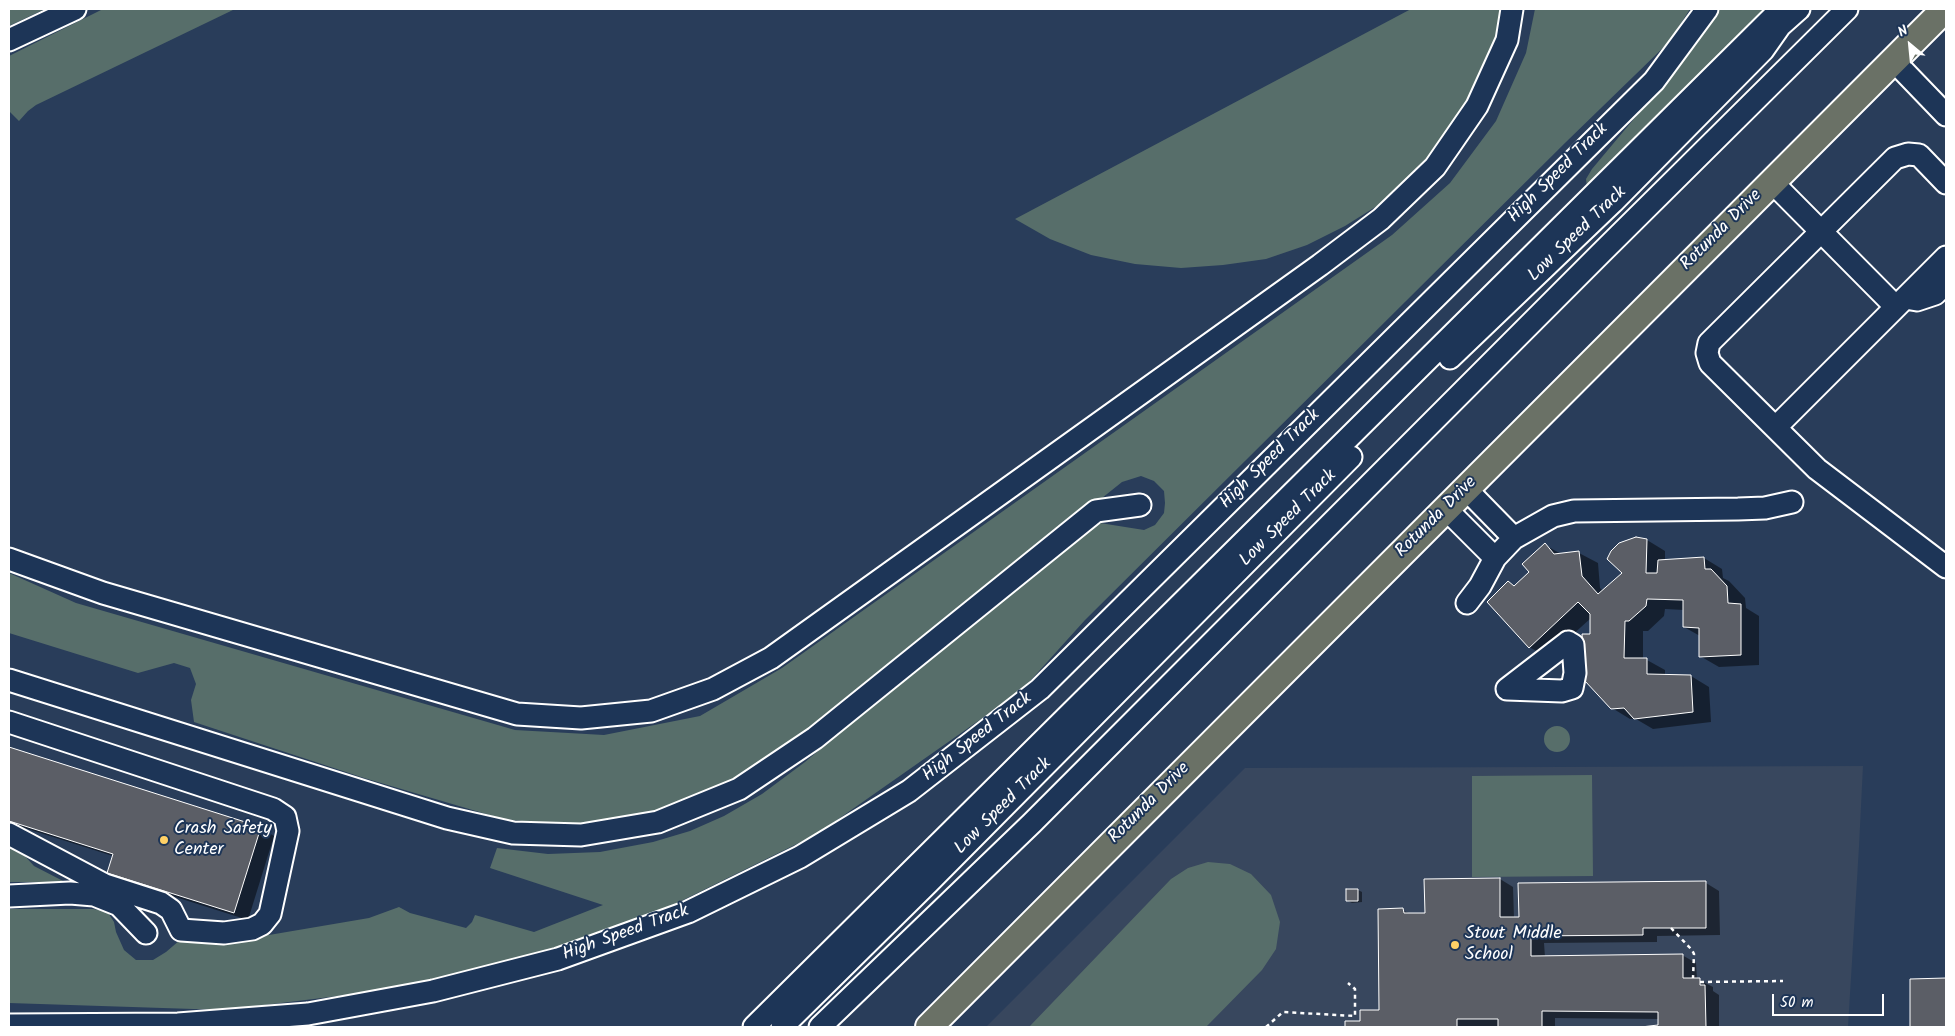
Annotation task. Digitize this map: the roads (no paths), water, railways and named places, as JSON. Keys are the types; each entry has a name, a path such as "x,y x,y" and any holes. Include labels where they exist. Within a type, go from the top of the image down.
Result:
{"main road":[{"name":"Rotunda Drive","path":"928,1027 1945,9"}],"street":[{"path":"9,40 74,9"},
{"path":"9,559 103,593 517,714 581,718 651,711 713,689 771,658 1312,271 1381,219 1435,167 1477,106 1507,40 1512,9"},
{"name":"High Speed Track","path":"9,1025 178,1024 308,1014 434,991 558,960 688,912 800,857 909,791 1040,689 1654,81 1707,9"},
{"path":"754,1027 1785,14 1799,9"},
{"path":"820,1027 1032,823 1847,9"},
{"name":"Low Speed Track","path":"782,1027 929,882 1421,386 1620,195 1763,50 1785,14"},
{"path":"1894,61 1946,115"},
{"path":"1946,183 1920,155 1908,154 1895,158 1709,343 1707,353 1710,362 1817,469 1946,567"},
{"path":"1772,182 1821,231 1900,303"},
{"path":"1776,427 1946,257"},
{"path":"1900,303 1935,294 1946,283"},
{"path":"1466,489 1514,538"},
{"path":"1467,603 1480,586 1495,558 1514,538 1553,516 1574,511 1765,508 1792,502"},
{"path":"9,680 448,818 513,833 581,835 658,822 739,790 815,738 1096,511 1140,504"},
{"path":"1446,509 1495,558"},
{"path":"9,722 273,809 285,817 288,831 270,914 262,924 252,930 224,933 181,930 171,910 161,903 105,885 9,834"},
{"path":"929,882 1032,823"},
{"path":"9,896 70,893 94,895 119,905 146,932"}],"place":[{"name":"Crash Safety Center","path":"164,840"},
{"name":"Stout Middle School","path":"1455,945"}]}
